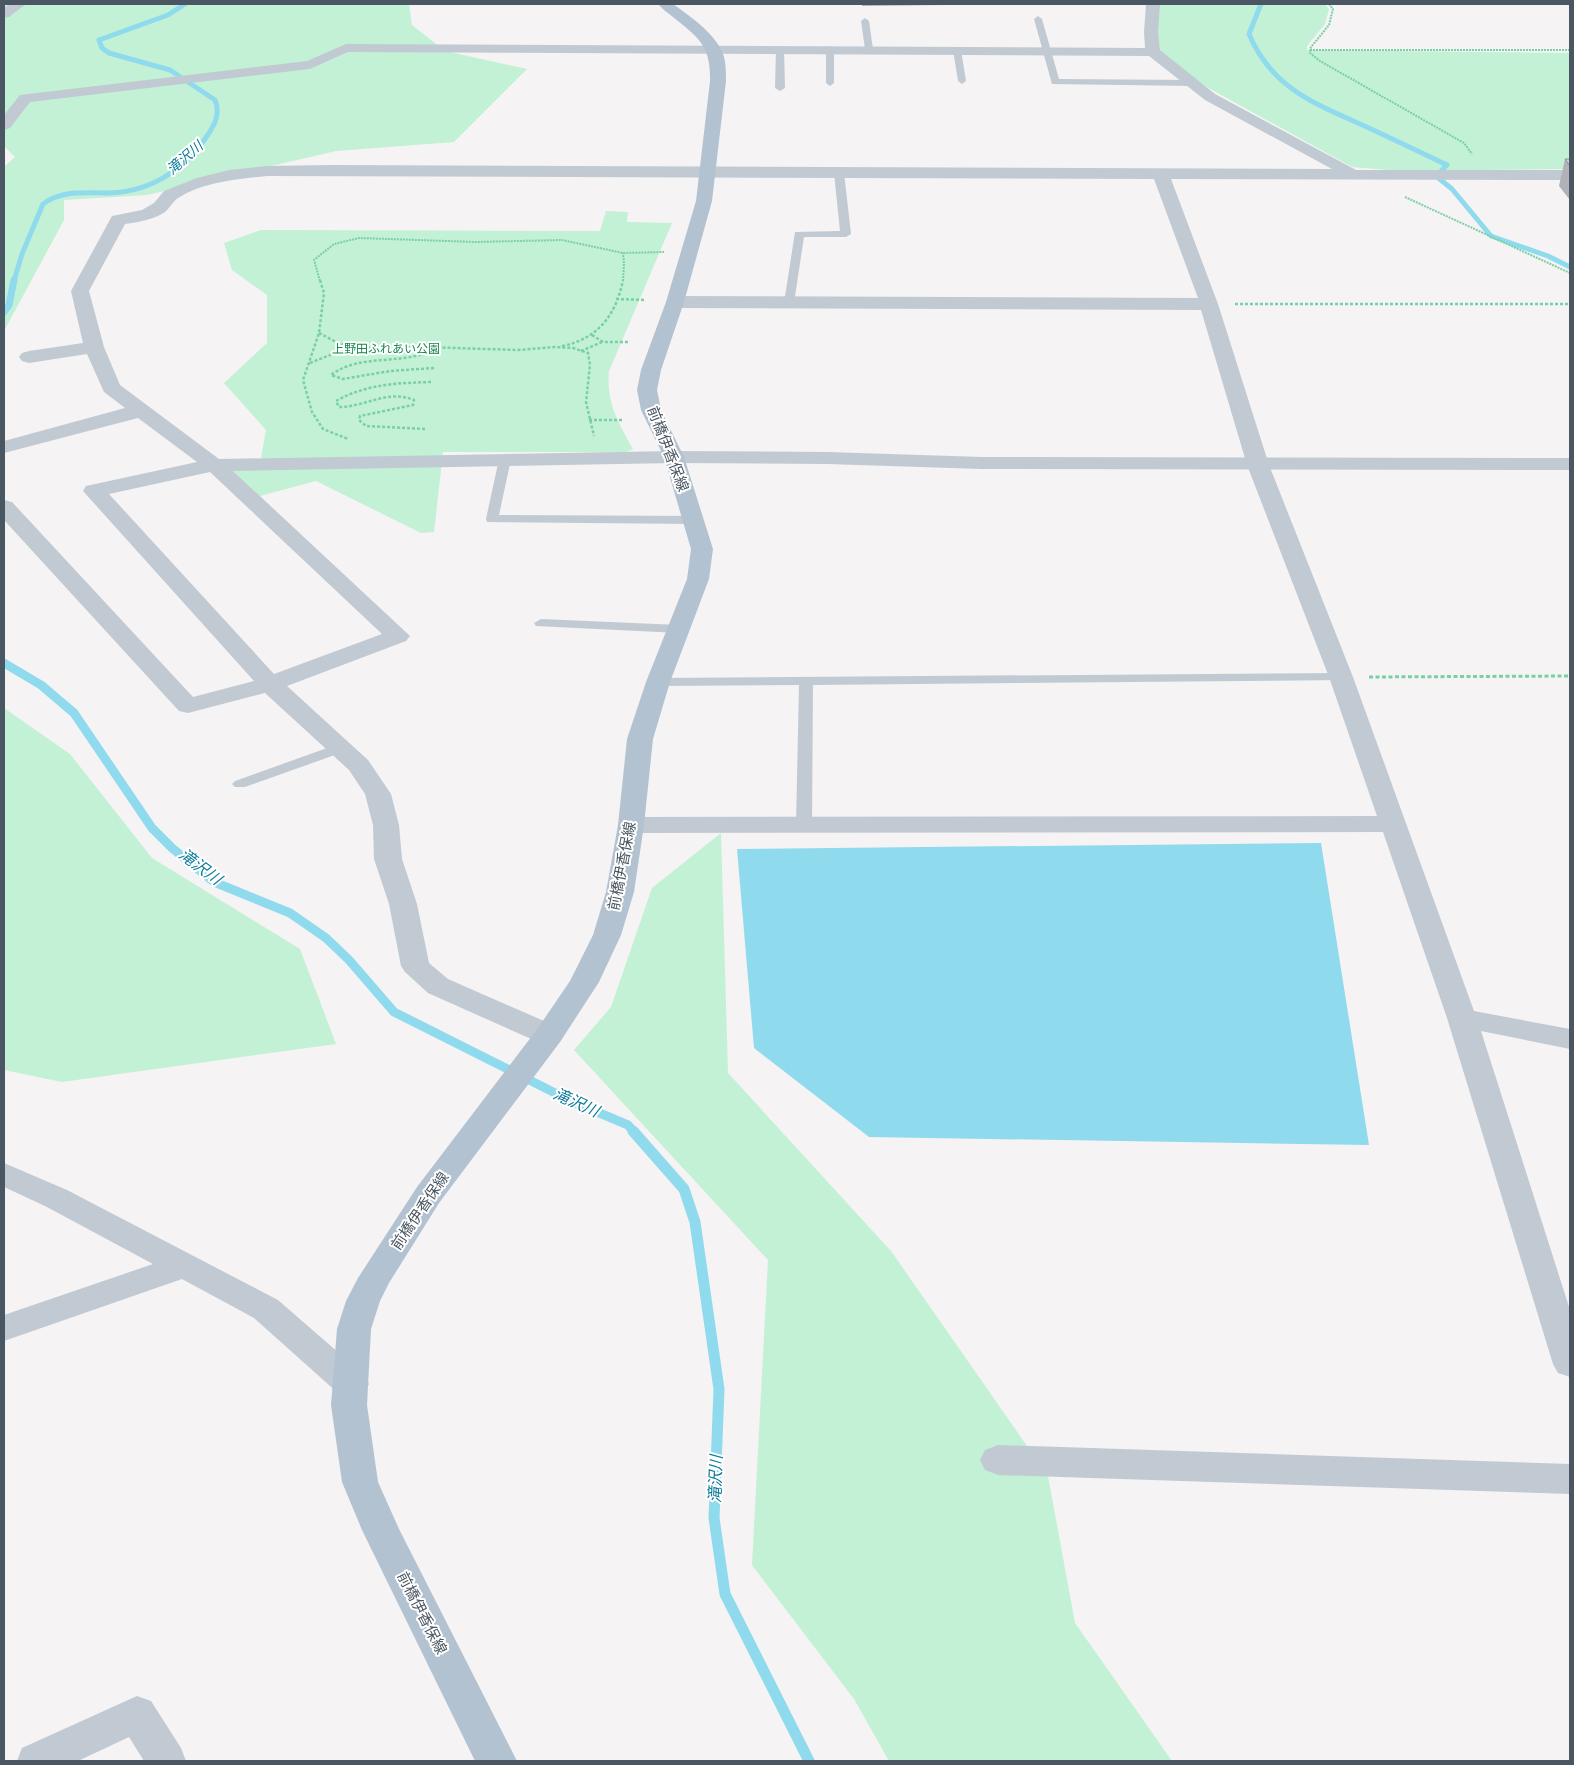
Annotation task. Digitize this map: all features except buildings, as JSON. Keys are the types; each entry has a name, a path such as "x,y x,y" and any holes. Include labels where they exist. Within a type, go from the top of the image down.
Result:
{"main road":[{"path":"665,4 686,20 713,48"},
{"name":"前橋伊香保線","path":"496,1761 381,1530 360,1482 349,1405 354,1329 363,1301 371,1286 428,1196 542,1044 584,982 607,935 620,892 631,825 640,739 658,682 698,579 702,549 674,457 650,410 647,390 651,370 675,302 704,201 718,81 718,67 713,48"}],"street":[{"path":"4,14 19,4"},
{"path":"1153,4 1151,32 1153,52"},
{"path":"4,125 25,98 310,65 346,48 646,50 713,48 1153,52 1210,97 1352,174"},
{"path":"4,507 188,706 270,684 398,636 214,465 111,388 94,347 80,290 118,220 152,212 165,204 170,195 203,182 229,176 267,171 332,170 1161,175 1570,175"},
{"path":"1161,175 1209,304 1258,464 1341,677 1462,1018 1570,1364"},
{"path":"675,302 1209,304"},
{"path":"29,356 94,347"},
{"path":"4,447 140,411"},
{"path":"542,1044 438,986 415,966 403,904 388,859 386,825 378,794 360,765 270,684 94,491 214,465 505,459 674,457 826,458 982,463 1570,464"},
{"path":"631,825 1394,824"},
{"path":"1462,1018 1570,1039"},
{"path":"4,1174 56,1198 266,1309 351,1384"},
{"path":"4,1328 184,1266"},
{"path":"998,1460 1570,1479"},
{"path":"37,1761 137,1714 166,1761"}],"lane":[{"path":"1038,19 1054,82 1192,83"},
{"path":"865,21 870,49"},
{"path":"780,49 780,88"},
{"path":"830,49 830,83"},
{"path":"957,50 962,81"},
{"path":"789,303 799,234 846,234 839,173"},
{"path":"505,459 492,519 694,520"},
{"path":"541,624 679,629"},
{"path":"658,682 1341,677"},
{"path":"804,824 806,681"},
{"path":"240,784 341,748"}],"path":[{"path":"1310,50 1329,25 1333,9 1329,4"},
{"path":"1310,50 1570,50"},
{"path":"1310,50 1310,53 1320,61 1464,143 1472,152 1468,174"},
{"path":"1352,174 1425,205 1570,273"},
{"path":"353,440 323,429 312,412 303,380 319,333 324,293 314,260 334,244 359,238 476,242 562,240 623,253 667,252"},
{"path":"310,364 330,355 357,348 518,350 555,347 579,342 592,335 604,323 616,299 623,284 626,270 623,253"},
{"path":"616,299 645,300"},
{"path":"1209,304 1570,304"},
{"path":"319,333 357,348"},
{"path":"592,335 603,342"},
{"path":"582,351 603,342 629,342"},
{"path":"555,347 573,348 588,353 591,367 587,381 586,398 595,438 589,441"},
{"path":"434,368 400,370 343,379 331,375 341,368 363,363 418,358 438,348"},
{"path":"424,429 366,426 359,420 360,416 413,404 414,400 406,395 382,398 349,408 339,406 336,401 353,391 378,385 431,382"},
{"path":"590,420 623,420"},
{"path":"1341,677 1570,676"}],"green space":[{"path":"4,4 409,4 412,25 445,51 527,69 454,142 336,151 147,195 64,200 64,220 4,331 4,167 15,157 4,146"},
{"path":"1159,4 1325,4 1329,9 1325,24 1307,46 1307,50 1570,53 1570,169 1401,171 1352,167 1194,80 1161,52 1156,32"},
{"name":"上野田ふれあい公園","path":"606,211 628,212 627,222 672,223 609,371 611,403 633,449 626,452 443,452 434,532 421,533 316,481 260,496 231,469 262,466 261,458 266,430 224,383 267,343 267,295 232,270 224,243 261,230 600,231"},
{"path":"4,708 70,754 152,858 300,949 336,1044 62,1082 4,1070"},
{"path":"721,833 728,1073 891,1251 1048,1476 1075,1623 1172,1761 889,1761 854,1699 752,1565 768,1260 574,1050 611,1007 652,888"}],"water":[{"path":"1321,843 1369,1145 869,1137 754,1048 737,849"}],"waterway":[{"name":"滝沢川","path":"14,281 22,254 43,204 65,194 121,192 149,185 174,171 186,161 196,151 211,130 217,116 215,100 170,70 109,53 102,48 99,40 168,15 185,4"},
{"path":"1261,4 1249,34 1271,70 1284,83 1316,103 1447,165 1436,176 1452,189 1491,236 1548,256 1570,267"},
{"name":"滝沢川","path":"4,312 9,305 14,280"},
{"name":"滝沢川","path":"4,663 41,685 74,713 152,828 172,848 214,882 290,913 326,938 349,960 394,1012 571,1101 628,1125 634,1132"},
{"name":"滝沢川","path":"633,1131 684,1189 695,1222 719,1389 714,1518 725,1594 809,1761"}]}
